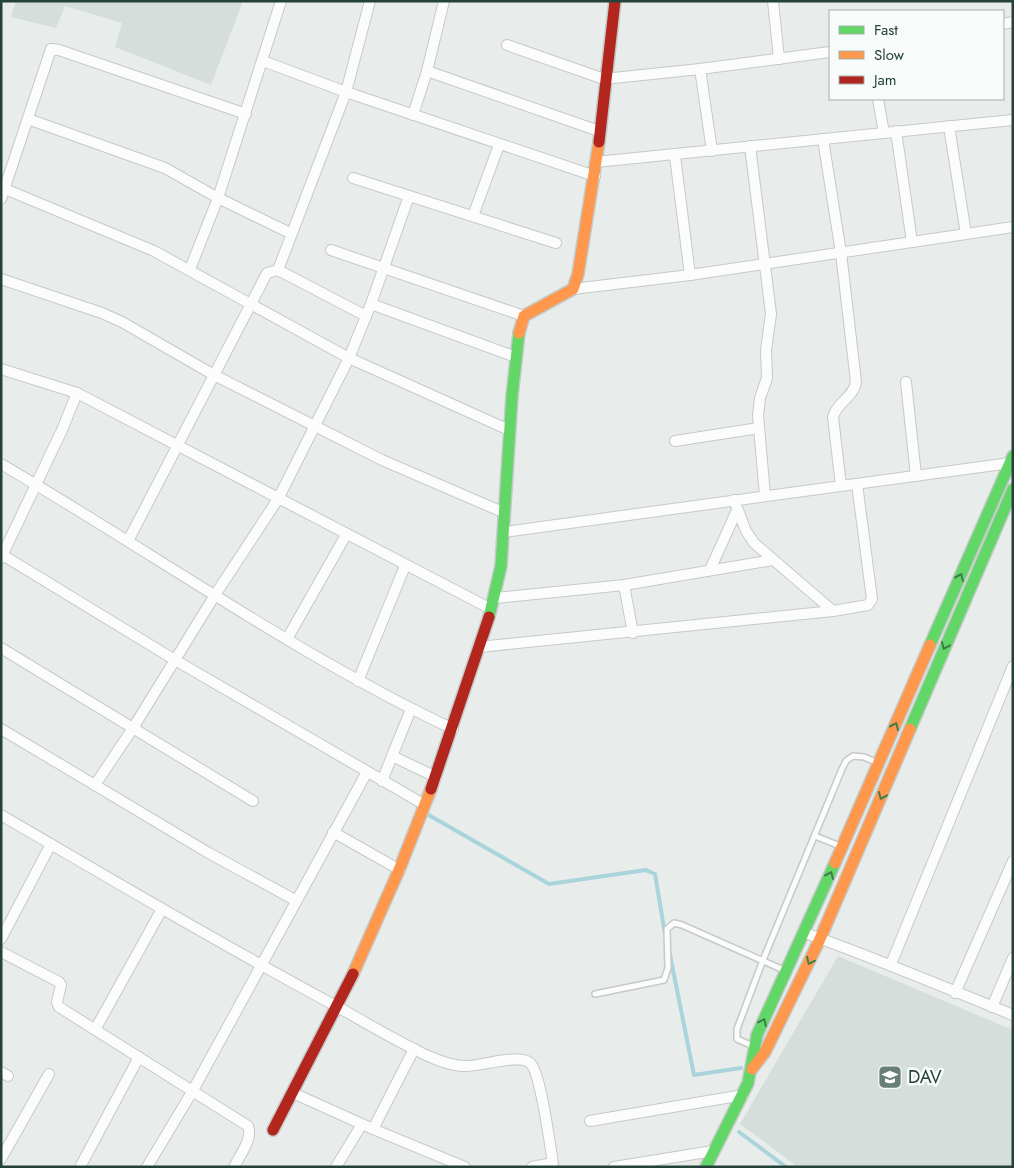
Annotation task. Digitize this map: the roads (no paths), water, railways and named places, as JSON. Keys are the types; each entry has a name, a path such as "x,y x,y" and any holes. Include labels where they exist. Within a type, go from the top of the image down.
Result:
{"street":[{"path":"190,269 218,198 263,61 280,1"},
{"path":"278,270 290,233 346,92 370,1"},
{"path":"413,115 427,71 444,1"},
{"path":"573,289 578,274 595,176 604,79 615,1"},
{"path":"773,1 780,58"},
{"path":"507,45 604,79 829,52"},
{"path":"246,114 55,48 51,49 3,194 128,238 190,269 349,358 509,430"},
{"path":"263,61 346,92 595,176"},
{"path":"700,69 712,151"},
{"path":"427,71 600,131"},
{"path":"878,100 884,132"},
{"path":"28,120 152,163 290,233"},
{"path":"596,162 675,156 750,146 1013,120"},
{"path":"949,126 966,234"},
{"path":"896,131 912,242"},
{"path":"823,139 841,253 856,382 852,393 835,410 832,417 841,486"},
{"path":"473,216 499,144"},
{"path":"750,146 772,320 766,350 767,378 758,404 766,496"},
{"path":"675,156 690,275"},
{"path":"353,178 556,243"},
{"path":"94,785 133,728 215,595 278,499 349,358 371,304 409,196"},
{"path":"331,250 524,316 573,289 690,275 1013,227"},
{"path":"128,541 253,304 267,273 278,270 366,316"},
{"path":"1,279 102,313 214,375 382,460 505,513"},
{"path":"371,304 516,358"},
{"path":"273,1130 337,1007 400,870 453,729 493,604 504,532 509,430 516,358 524,316"},
{"path":"1,369 77,393 178,444 405,566 493,604 774,560"},
{"path":"906,382 916,476"},
{"path":"77,393 37,484 2,555 175,660 424,805"},
{"path":"675,441 759,428"},
{"path":"504,532 736,505 766,496 916,476 1011,459"},
{"path":"706,1167 743,1095 752,1069 753,1046 843,847 1011,459"},
{"path":"1,464 37,484 215,595 358,681 453,729"},
{"path":"479,647 833,611 868,605 872,599 857,484"},
{"path":"752,1069 765,1052 820,939 1013,489"},
{"path":"736,505 746,532 754,543 833,611"},
{"path":"710,570 736,505"},
{"path":"287,639 346,535"},
{"path":"358,681 405,566"},
{"path":"624,585 632,632"},
{"path":"1,648 253,801"},
{"path":"891,964 1013,666"},
{"path":"382,781 411,709"},
{"path":"1,729 94,785 295,900"},
{"path":"392,756 436,777"},
{"path":"147,1167 192,1092 295,900 367,772"},
{"path":"1,815 261,966 414,1049 456,1065 466,1066 515,1059 526,1060 532,1064 546,1120 553,1165 532,1167"},
{"path":"333,832 400,870"},
{"path":"1,939 51,844"},
{"path":"955,993 1013,861"},
{"path":"96,1028 162,909"},
{"path":"805,933 891,964 955,993 1013,1015"},
{"path":"1,952 58,982 61,985 57,1002 59,1007 96,1028 192,1092 248,1126 249,1138 234,1167"},
{"path":"992,1007 1013,958"},
{"path":"373,1130 414,1049"},
{"path":"80,1167 139,1057"},
{"path":"1,1159 49,1074"},
{"path":"293,1093 446,1164 465,1167"},
{"path":"590,1121 743,1095"},
{"path":"336,1167 362,1124"},
{"path":"614,1167 713,1151"}],"lane":[{"path":"753,1046 738,1040 736,1034 763,960 846,761 853,756 864,757 879,764"},
{"path":"814,836 843,847"},
{"path":"595,994 664,980 668,968 667,929 669,925 674,923 787,971"}],"waterway":[{"path":"427,814 549,884 646,870 655,874 665,934"},
{"path":"670,955 694,1075 741,1068"},
{"path":"739,1132 786,1167"}],"place":[{"name":"DAV","path":"890,1077"}]}
